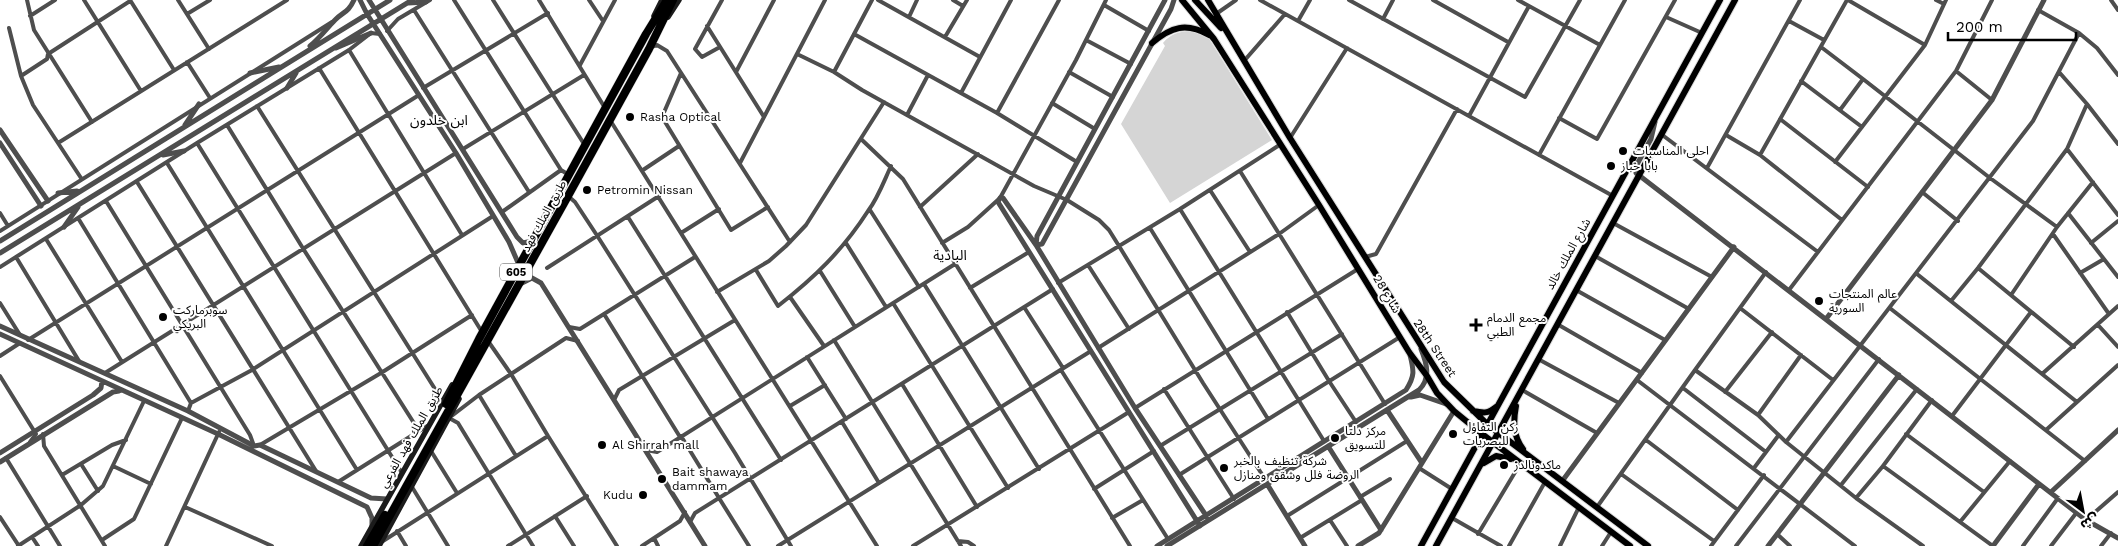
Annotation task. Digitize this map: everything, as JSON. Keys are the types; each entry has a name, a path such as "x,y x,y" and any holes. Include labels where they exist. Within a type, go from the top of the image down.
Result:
{"highway":[{"name":"طريق الملك فهد","path":"367,546 427,441 481,336 605,108 667,0"},
{"name":"طريق الملك فهد","path":"373,546 520,284 649,49 673,0"}],"main road":[{"path":"646,34 662,0"},
{"path":"658,31 679,0"},
{"name":"شارع 28","path":"1182,0 1214,39 1320,205 1409,352 1446,404 1482,434 1630,546"},
{"path":"1195,0 1228,36"},
{"name":"28th Street","path":"1208,0 1290,138 1418,344 1444,382 1488,425 1648,546"},
{"name":"شارع الملك خالد","path":"1421,546 1720,0"},
{"name":"شارع الملك خالد","path":"1436,546 1638,174 1735,0"},
{"path":"1152,43 1173,28 1188,27 1204,32 1214,39"},
{"name":"طريق الملك فهد الفرعي","path":"361,546 481,336"},
{"name":"طريق الملك فهد الفرعي","path":"380,544 450,418 468,378"},
{"path":"1518,397 1513,422 1519,444 1528,456"},
{"path":"1471,410 1484,413 1490,412 1497,406"},
{"path":"1471,425 1478,439 1476,446"},
{"path":"1479,467 1496,456 1519,462"}],"street":[{"path":"27,0 34,30 92,122"},
{"path":"30,16 55,0"},
{"path":"84,0 141,91"},
{"path":"21,76 47,59 48,54 130,0 174,70"},
{"path":"178,0 209,49"},
{"path":"188,14 210,0"},
{"path":"58,143 287,0"},
{"path":"0,231 41,206 81,178 345,14 354,0"},
{"path":"360,0 373,24 494,216 509,242 519,267"},
{"path":"369,0 520,242 530,242 536,236"},
{"path":"0,240 390,0"},
{"path":"454,0 561,170 569,175"},
{"path":"493,0 585,145"},
{"path":"539,0 605,108"},
{"path":"590,0 604,21"},
{"path":"580,65 614,0"},
{"path":"720,47 702,56 695,49 722,0"},
{"path":"736,72 774,0"},
{"path":"740,163 825,0"},
{"path":"834,72 872,0"},
{"path":"878,0 980,57"},
{"path":"909,17 917,0"},
{"path":"953,0 963,6"},
{"path":"945,37 967,0"},
{"path":"961,93 1011,0"},
{"path":"997,113 1059,0"},
{"path":"1036,245 1037,236 1165,0"},
{"path":"1036,245 1042,244 1067,200 1171,9 1174,0"},
{"path":"1216,14 1236,0"},
{"path":"1260,0 1613,196"},
{"path":"1298,21 1310,0"},
{"path":"1349,0 1525,98 1580,0"},
{"path":"1383,19 1393,0"},
{"path":"1433,0 1508,42"},
{"path":"1518,0 1600,45"},
{"path":"1539,155 1624,0"},
{"path":"1559,118 1597,139 1674,0"},
{"path":"1707,168 1800,0"},
{"path":"1760,155 1847,0 1925,45"},
{"path":"1835,162 1925,45 1945,2 1936,0"},
{"path":"1789,290 1956,71 1992,0"},
{"path":"1826,319 1992,100 2044,0"},
{"path":"2111,0 2118,10"},
{"path":"0,253 409,1 428,1"},
{"path":"387,31 398,19 428,1"},
{"path":"1149,31 1105,1 1069,72 998,202 1198,523"},
{"path":"1469,116 1528,6"},
{"path":"414,10 529,192"},
{"path":"2038,10 2079,33 2097,48 2118,75"},
{"path":"423,88 548,13"},
{"path":"1244,61 1285,14"},
{"path":"1666,17 1702,33"},
{"path":"302,54 328,30 336,19"},
{"path":"1789,21 1824,40"},
{"path":"707,26 764,116"},
{"path":"9,28 21,76 34,105 81,178"},
{"path":"327,52 355,42 371,33 381,34"},
{"path":"0,267 349,50 371,33"},
{"path":"1786,442 1860,345 1891,309 2034,121 2079,33"},
{"path":"854,34 997,113 1077,162"},
{"path":"1086,40 1131,64"},
{"path":"649,49 657,45 667,51 790,242"},
{"path":"1821,47 1990,178 2057,227"},
{"path":"1290,138 1347,48"},
{"path":"349,50 462,235"},
{"path":"797,54 834,72 1013,174 1067,200 1099,220 1119,246 1305,546"},
{"path":"187,62 210,98"},
{"path":"250,73 282,67"},
{"path":"319,68 472,315 481,336"},
{"path":"287,88 297,71"},
{"path":"1956,71 1992,100"},
{"path":"1069,72 1113,97"},
{"path":"2059,72 2118,144"},
{"path":"682,73 662,117 731,230 768,207"},
{"path":"463,149 584,75"},
{"path":"907,115 928,75"},
{"path":"1840,110 1863,79"},
{"path":"1801,81 1862,127"},
{"path":"28,340 85,302 419,95"},
{"path":"717,292 756,270 790,242 806,225 884,102"},
{"path":"1052,103 1096,129"},
{"path":"184,127 199,104"},
{"path":"1951,301 2067,149 2087,104"},
{"path":"257,106 435,389 434,398 443,401"},
{"path":"1364,257 1376,254 1457,109"},
{"path":"1656,118 1651,138 1634,168 1635,172 2086,520 2118,538"},
{"path":"1780,119 1868,187"},
{"path":"610,120 877,546"},
{"path":"227,125 419,431"},
{"path":"0,130 48,201"},
{"path":"1661,134 1818,252"},
{"path":"1726,135 1760,155 1842,220"},
{"path":"861,139 903,179 1130,546"},
{"path":"0,143 41,206"},
{"path":"197,143 351,392 389,449 402,473"},
{"path":"1058,284 1281,144"},
{"path":"643,170 679,146"},
{"path":"2067,149 2118,216"},
{"path":"160,156 184,151"},
{"path":"105,373 456,154"},
{"path":"920,207 978,154"},
{"path":"167,163 357,470"},
{"path":"756,270 778,306 820,271 846,243 870,210 891,166"},
{"path":"502,212 561,170"},
{"path":"1240,171 1385,404"},
{"path":"137,182 316,471"},
{"path":"2011,295 2057,227 2093,182"},
{"path":"1210,190 1250,252"},
{"path":"58,193 80,191"},
{"path":"1922,192 1958,220"},
{"path":"568,196 575,202 674,356 791,546"},
{"path":"547,268 598,237 659,196"},
{"path":"942,243 968,227 1000,198"},
{"path":"1000,198 1003,198 1036,245 1135,408 1207,518"},
{"path":"106,201 257,446"},
{"path":"64,227 80,204"},
{"path":"1098,348 1279,234 1320,205"},
{"path":"681,233 718,209"},
{"path":"1180,209 1324,442"},
{"path":"870,210 918,287"},
{"path":"0,213 8,226"},
{"path":"2068,213 2118,277"},
{"path":"188,411 191,403 252,370 494,216"},
{"path":"628,217 740,398 781,460"},
{"path":"78,218 191,403"},
{"path":"2091,242 2118,221"},
{"path":"1612,222 1712,277"},
{"path":"1150,228 1268,419"},
{"path":"2053,234 2109,314"},
{"path":"509,242 516,243 517,237"},
{"path":"46,239 122,362"},
{"path":"846,243 886,307"},
{"path":"1563,480 1734,248"},
{"path":"970,288 1030,252"},
{"path":"1594,256 1689,309"},
{"path":"569,327 580,328 695,257"},
{"path":"16,258 79,361"},
{"path":"2080,273 2104,259"},
{"path":"646,450 657,452 955,264"},
{"path":"1088,265 1129,329"},
{"path":"1135,408 1358,268"},
{"path":"1978,268 2074,347"},
{"path":"820,271 855,327"},
{"path":"1597,507 1766,272"},
{"path":"1917,274 2077,402"},
{"path":"520,284 529,279 539,280 705,546"},
{"path":"924,284 1039,469"},
{"path":"690,522 695,513 1053,289"},
{"path":"1576,290 1665,340"},
{"path":"790,297 824,346"},
{"path":"0,303 20,336"},
{"path":"893,303 1008,488"},
{"path":"2042,374 2118,306"},
{"path":"1024,307 1168,539"},
{"path":"1740,308 1833,380"},
{"path":"1891,309 2086,461"},
{"path":"1287,312 1356,422"},
{"path":"1952,416 2031,312"},
{"path":"604,314 749,546"},
{"path":"257,446 320,411 472,315"},
{"path":"614,398 619,390 735,320"},
{"path":"1557,324 1642,373"},
{"path":"2098,325 2118,347"},
{"path":"0,326 188,411 257,446 316,471 371,498 387,499"},
{"path":"1725,392 1772,332"},
{"path":"0,334 120,391 218,434 367,507 372,518 372,526"},
{"path":"1160,446 1342,334"},
{"path":"1179,475 1400,337"},
{"path":"533,546 458,423 450,418 479,395 566,338 578,341"},
{"path":"834,340 961,546"},
{"path":"488,341 511,374 617,546"},
{"path":"0,356 20,343"},
{"path":"1157,546 1328,446 1406,399 1425,385 1427,376 1426,362 1418,344"},
{"path":"778,546 1091,350"},
{"path":"1207,518 1234,499 1266,482 1324,442 1406,390 1413,379 1413,367 1409,352"},
{"path":"1758,415 1801,355"},
{"path":"807,357 879,483"},
{"path":"1538,359 1619,403"},
{"path":"1736,546 1879,359"},
{"path":"2046,430 2118,365"},
{"path":"1695,370 1758,415 1778,436 1856,498 1923,546"},
{"path":"1768,546 1899,375"},
{"path":"0,376 36,434 28,444"},
{"path":"1637,380 1855,546"},
{"path":"0,453 96,392 101,388 102,381"},
{"path":"902,384 977,507"},
{"path":"790,406 824,385"},
{"path":"1683,388 1766,452"},
{"path":"1841,485 1917,389"},
{"path":"1164,390 1234,499"},
{"path":"1522,390 1597,434"},
{"path":"0,462 113,392 120,391"},
{"path":"96,392 102,392 103,398"},
{"path":"479,395 516,456"},
{"path":"1406,399 1420,395 1446,404"},
{"path":"1856,498 1883,466 1932,400"},
{"path":"0,517 18,546 81,505 103,486 144,401"},
{"path":"1387,410 1420,466 1452,490"},
{"path":"1358,546 1379,533 1454,411"},
{"path":"916,545 1129,412"},
{"path":"102,540 134,519 182,418"},
{"path":"338,482 431,424"},
{"path":"166,546 221,427"},
{"path":"2051,492 2118,430"},
{"path":"43,434 44,446 106,546"},
{"path":"1906,434 1984,492"},
{"path":"380,544 427,511 548,436"},
{"path":"1754,468 1778,436"},
{"path":"62,474 112,445 126,440"},
{"path":"1646,440 1738,510"},
{"path":"1287,516 1407,441"},
{"path":"1328,446 1381,530"},
{"path":"1094,489 1154,451"},
{"path":"431,452 457,493"},
{"path":"6,458 60,546"},
{"path":"1960,522 2010,460"},
{"path":"1478,534 1519,462"},
{"path":"81,464 98,491"},
{"path":"113,466 150,484"},
{"path":"1883,466 1993,546 2039,484"},
{"path":"1621,474 1714,541"},
{"path":"1710,546 1764,475"},
{"path":"1300,538 1390,479"},
{"path":"1509,546 1545,482"},
{"path":"412,487 448,546"},
{"path":"2086,520 2118,492"},
{"path":"508,546 587,496"},
{"path":"367,507 371,507 374,502 371,498"},
{"path":"2023,546 2058,498"},
{"path":"1112,517 1142,499"},
{"path":"185,506 272,546"},
{"path":"1560,546 1579,508"},
{"path":"642,546 680,521 685,512"},
{"path":"2051,546 2077,512"},
{"path":"555,516 574,546"},
{"path":"1452,518 1501,546"},
{"path":"1330,520 1347,546"},
{"path":"1168,546 1198,523"},
{"path":"397,531 406,546"},
{"path":"1602,546 1611,532"},
{"path":"2101,546 2111,533"},
{"path":"1777,534 1790,546"},
{"path":"32,537 38,546"},
{"path":"654,538 658,546"},
{"path":"957,541 968,542 974,546"}],"shaded area":[{"path":"1193,31 1208,37 1272,140 1170,203 1121,124 1165,46 1163,43 1176,33"}],"place":[{"name":"Rasha Optical","path":"630,117"},
{"name":"احلى المناسبات","path":"1623,151"},
{"name":"بابا خباز","path":"1611,166"},
{"name":"Petromin Nissan","path":"587,190"},
{"name":"عالم المنتجات السورية","path":"1819,301"},
{"name":"سوبرماركت البريكي","path":"163,317"},
{"name":"مجمع الدمام الطبي","path":"1476,325"},
{"name":"ركن التفاؤل للبصريات","path":"1453,434"},
{"name":"مركز دلتا للتسويق","path":"1335,438"},
{"name":"Al Shirrah mall","path":"602,445"},
{"name":"ماكدونالدز","path":"1504,465"},
{"name":"شركة تنظيف بالخبر الروضة فلل وشقق ومنازل","path":"1224,468"},
{"name":"Bait shawaya dammam","path":"662,479"},
{"name":"Kudu","path":"643,495"}],"district":[{"name":"ابن خلدون","path":"439,120"},
{"name":"البادية","path":"950,255"}]}
